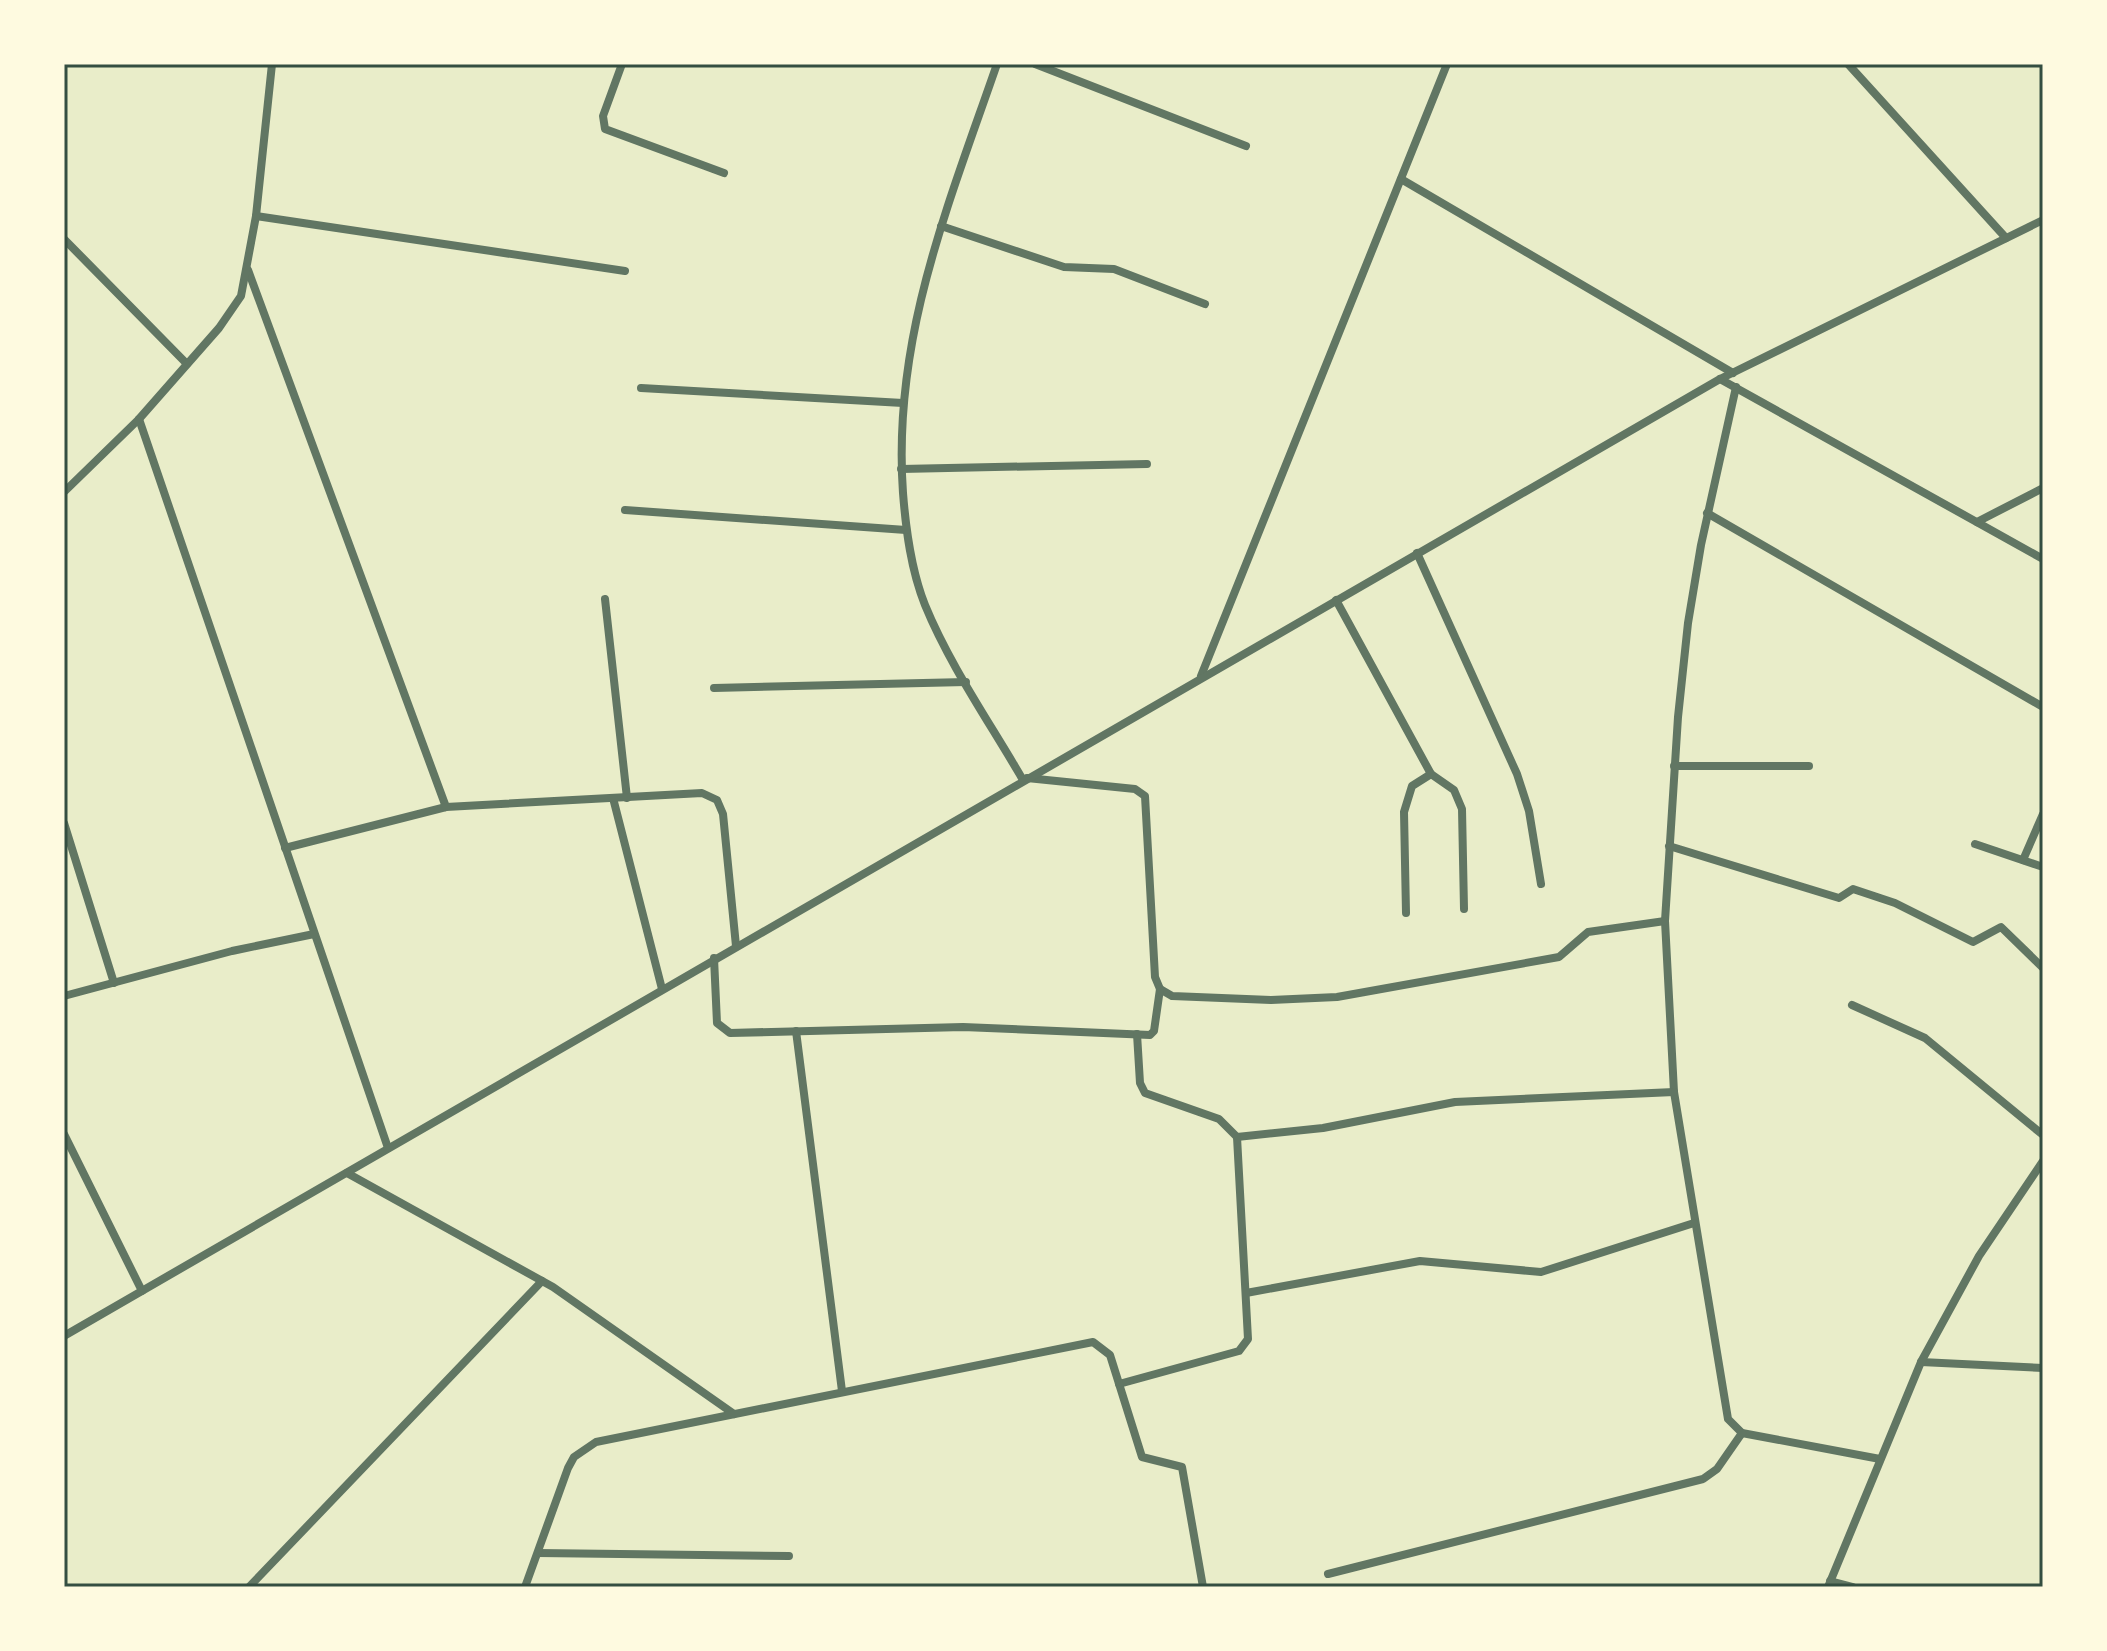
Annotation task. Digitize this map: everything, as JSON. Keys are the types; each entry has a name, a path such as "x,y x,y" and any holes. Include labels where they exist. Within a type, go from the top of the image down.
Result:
{"street":[{"path":"64,492 139,419 232,311 248,270 272,64"},
{"path":"622,64 603,116 605,129 724,173"},
{"path":"997,64 941,226 913,328 903,403 901,469 906,530 925,605 966,682 1025,779"},
{"path":"1035,64 1246,146"},
{"path":"1200,677 1447,64"},
{"path":"1848,64 2006,238"},
{"path":"1401,179 1733,373"},
{"path":"256,216 625,271"},
{"path":"64,1336 1720,379 2043,220"},
{"path":"941,226 1058,265 1114,269 1205,304"},
{"path":"64,239 187,364"},
{"path":"248,270 446,807"},
{"path":"1720,379 2043,559"},
{"path":"1736,387 1707,513 1688,623 1674,766 1665,921 1674,1092 1724,1407 1733,1428 1742,1433 1880,1459"},
{"path":"641,388 903,403"},
{"path":"139,419 388,1148"},
{"path":"901,469 1147,464"},
{"path":"1977,522 2043,488"},
{"path":"625,510 906,530"},
{"path":"1707,513 2043,707"},
{"path":"1417,553 1517,774 1529,811 1541,884"},
{"path":"605,599 627,798"},
{"path":"1336,600 1431,774 1454,790 1462,809 1464,909"},
{"path":"714,688 966,682"},
{"path":"1674,766 1809,766"},
{"path":"1406,913 1404,812 1412,786 1431,774"},
{"path":"714,958 720,1029 730,1033 963,1027 1153,1033 1160,989 1155,977 1145,796 1135,789 1025,779"},
{"path":"285,848 446,807 702,793 717,800 723,814 736,946"},
{"path":"613,798 662,989"},
{"path":"2023,860 2043,814"},
{"path":"64,823 114,983"},
{"path":"1975,844 2043,867"},
{"path":"1669,846 1839,898 1853,889 1895,903 1973,942 2001,927 2043,968"},
{"path":"1160,989 1172,996 1271,1000 1337,997 1559,957 1588,932 1665,921"},
{"path":"64,996 232,951 314,934"},
{"path":"1852,1005 1925,1038 2043,1135"},
{"path":"796,1031 842,1391"},
{"path":"1119,1384 1242,1350 1248,1339 1237,1137 1219,1119 1145,1093 1140,1083 1137,1034"},
{"path":"1237,1137 1323,1128 1465,1101 1674,1092"},
{"path":"64,1134 142,1291"},
{"path":"1853,1587 1829,1584 1921,1362 1979,1256 2043,1161"},
{"path":"347,1173 542,1281 734,1414"},
{"path":"1246,1293 1420,1261 1541,1272 1694,1223"},
{"path":"249,1587 542,1281"},
{"path":"525,1587 568,1468 585,1448 842,1391 1093,1342 1110,1355 1142,1457 1177,1463 1182,1468 1203,1587"},
{"path":"1921,1362 2043,1368"},
{"path":"1328,1574 1703,1479 1717,1469 1742,1433"},
{"path":"538,1553 789,1556"}]}
